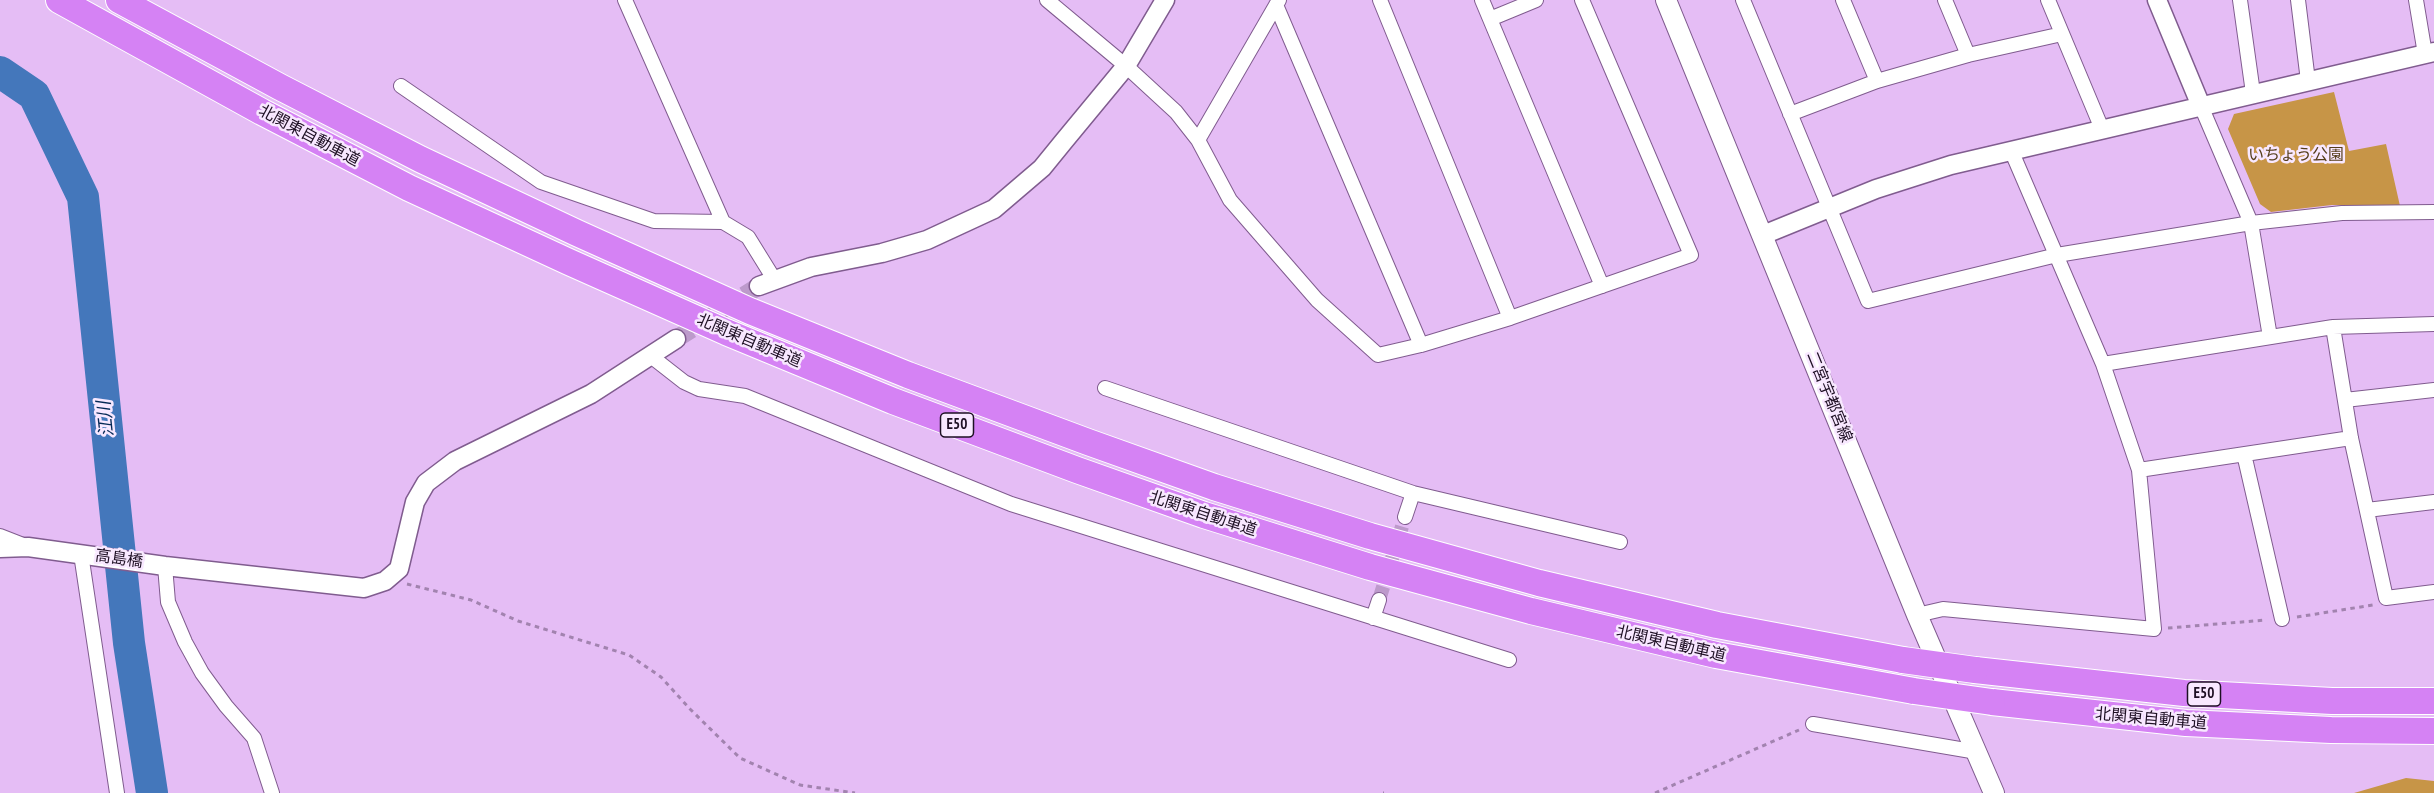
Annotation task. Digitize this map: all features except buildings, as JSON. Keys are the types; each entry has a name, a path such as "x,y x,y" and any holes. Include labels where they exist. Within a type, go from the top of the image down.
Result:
{"highway":[{"name":"北関東自動車道","path":"59,0 262,112 398,182 726,332 883,397 1077,470 1204,515 1370,567 1531,611 1716,656 1914,691 1992,702 2186,723 2331,730 2434,731"},
{"name":"北関東自動車道","path":"119,0 410,154 750,311 908,375 1088,442 1214,487 1370,536 1539,584 1717,625 1903,660 2184,693 2332,700 2434,701"}],"main road":[{"name":"二宮宇都宮線","path":"1666,0 1917,615 1994,793"}],"street":[{"path":"625,0 723,222"},
{"path":"1047,0 1126,66 1176,112 1198,140 1230,200 1317,300 1378,355 1421,345 1510,318 1691,255 1582,0"},
{"path":"401,86 541,182 654,221 723,222 748,237 766,282 811,267 882,253 927,240 994,209 1042,168 1126,66 1165,0"},
{"path":"1380,0 1510,318"},
{"path":"1482,0 1602,286"},
{"path":"1490,19 1536,0"},
{"path":"1743,0 1868,301 2057,255 2252,223 2342,213 2434,212"},
{"path":"1843,0 1877,81"},
{"path":"1945,0 1968,55"},
{"path":"2048,0 2102,129"},
{"path":"2157,0 2252,223 2270,337"},
{"path":"2241,0 2253,93"},
{"path":"2298,0 2308,81"},
{"path":"1763,235 1875,189 1951,165 2253,93 2431,56 2416,0"},
{"path":"1198,140 1278,2"},
{"path":"1278,2 1421,345"},
{"path":"1790,114 1877,81 1968,55 2062,34"},
{"path":"1917,615 1943,609 2154,629 2139,470 2103,364 2012,150"},
{"path":"2103,364 2333,327 2434,324"},
{"path":"2333,327 2351,438 2386,598 2434,592"},
{"path":"385,581 399,569 415,502 426,483 455,461 591,394 652,357 676,339"},
{"path":"652,357 684,382 699,389 745,396 1011,504 1509,660"},
{"path":"1105,388 1413,493 1620,542"},
{"path":"2345,400 2434,390"},
{"path":"2139,470 2351,438"},
{"path":"2244,454 2282,619"},
{"path":"1405,517 1413,493"},
{"path":"2367,510 2434,502"},
{"path":"0,536 28,547"},
{"name":"高島橋","path":"0,548 28,547 158,565 364,588 385,581"},
{"path":"84,554 117,793"},
{"path":"158,565 168,602 185,642 202,673 226,706 254,738 272,793"},
{"path":"1373,618 1379,600"},
{"path":"1813,724 1977,752"}],"path":[{"path":"385,581 471,600 518,621 629,655 661,677 740,758 800,786 855,793"},
{"path":"1655,793 1813,724"}],"green space":[{"name":"いちょう公園","path":"2334,92 2349,151 2386,144 2400,206 2332,205 2271,212 2260,204 2228,129 2234,114"},
{"path":"2406,778 2434,781 2434,793 2354,793"}],"waterway":[{"name":"江川","path":"0,72 34,95 83,197 129,643 152,793"}],"tunnel":[{"path":"676,339 759,286"},
{"path":"1379,600 1405,517"}]}
